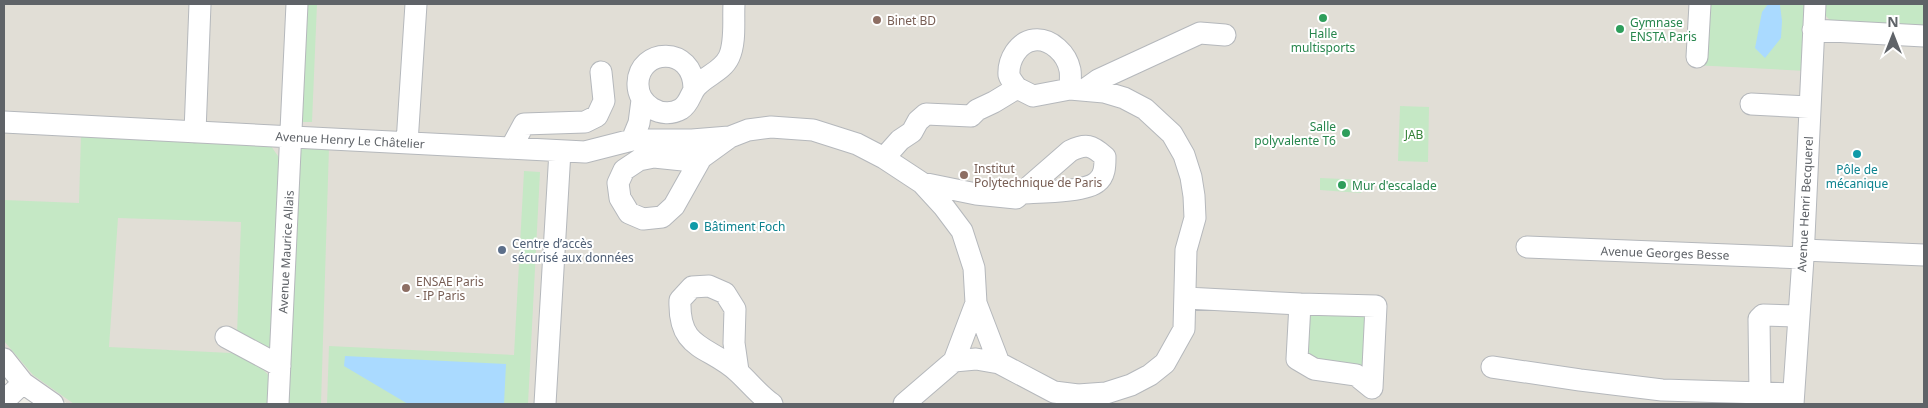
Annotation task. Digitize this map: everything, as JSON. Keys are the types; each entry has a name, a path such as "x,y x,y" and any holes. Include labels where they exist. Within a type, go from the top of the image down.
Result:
{"street":[{"path":"195,132 200,4"},
{"name":"Avenue Maurice Allais","path":"278,404 297,4"},
{"path":"402,142 416,4"},
{"path":"698,78 685,63 669,56 660,57 651,60 644,66 638,82 639,92 642,100 656,111 673,112 688,103 698,78 721,69 730,56 733,39 734,4"},
{"path":"1697,57 1700,4"},
{"name":"Avenue Henri Becquerel","path":"1793,399 1803,254 1815,4"},
{"path":"1813,30 1924,36"},
{"path":"1077,90 1200,33 1225,35"},
{"path":"954,361 976,359 999,363 1054,392 1078,395 1106,393 1131,385 1150,375 1165,363 1184,329 1186,250 1195,218 1191,177 1184,155 1172,134 1145,108 1124,98 1104,92 1077,90 1032,96 1017,88 1010,77 1010,63 1017,49 1034,40 1050,43 1062,52 1077,90"},
{"path":"400,68 402,142"},
{"path":"511,148 524,124 585,122 597,116 604,100 601,72"},
{"path":"884,158 900,140 912,132 918,121 926,114 971,116 977,110 1017,88"},
{"path":"642,100 638,140 730,137"},
{"path":"1751,104 1809,108"},
{"name":"Avenue Henry Le Châtelier","path":"4,122 585,152 638,140 682,108"},
{"path":"701,158 730,137 748,130 771,127 813,130 857,144 884,158 922,183 944,207 962,231 974,268 976,303 999,363"},
{"path":"545,404 560,151"},
{"path":"922,183 976,194 1016,198 1023,194"},
{"path":"962,231 964,217 970,202 976,194"},
{"name":"Avenue Georges Besse","path":"1527,247 1924,255"},
{"path":"1186,298 1376,306 1371,396"},
{"path":"904,404 954,361 976,303"},
{"path":"1300,304 1298,358 1314,369 1356,375 1371,396"},
{"path":"1760,393 1759,319 1763,315 1798,316"},
{"path":"226,337 280,366"},
{"path":"4,359 23,382 53,404"},
{"path":"1492,367 1662,390 1760,393 1793,399"},
{"path":"738,372 759,395 772,404"},
{"path":"4,401 23,382"}],"shaded area":[{"name":"Institut Polytechnique de Paris","path":"4,4 1924,4 1924,404 68,404 47,391 30,376 4,346"}],"green space":[{"path":"305,4 317,4 312,122 303,122 300,117"},
{"path":"1696,4 1809,4 1806,71 1693,65"},
{"path":"1821,4 1924,4 1924,30 1833,23 1823,13"},
{"name":"JAB","path":"1400,106 1429,107 1428,162 1398,161"},
{"path":"81,134 271,146 280,159 271,348 237,335 241,222 118,218 109,347 231,353 243,356 257,364 270,377 269,404 74,404 33,375 4,341 4,200 79,203"},
{"path":"301,145 329,147 321,404 288,404"},
{"path":"524,171 540,172 528,404 327,404 329,346 514,355"},
{"name":"Mur d'escalade","path":"1320,178 1367,180 1361,193 1320,190"},
{"path":"1363,311 1369,317 1369,382 1307,358 1307,313"}],"water":[{"path":"1768,4 1780,5 1782,21 1781,38 1765,58 1755,48 1762,12"},
{"path":"345,356 506,364 504,404 408,404 344,366"}],"place":[{"name":"Halle multisports","path":"1323,18"},
{"name":"Binet BD","path":"877,20"},
{"name":"Gymnase ENSTA Paris","path":"1620,29"},
{"name":"Salle polyvalente T6","path":"1346,133"},
{"name":"Pôle de mécanique","path":"1857,154"},
{"name":"Institut Polytechnique de Paris","path":"964,175"},
{"name":"Mur d'escalade","path":"1342,185"},
{"name":"Bâtiment Foch","path":"694,226"},
{"name":"Centre d’accès sécurisé aux données","path":"502,250"},
{"name":"ENSAE Paris - IP Paris","path":"406,288"}]}
